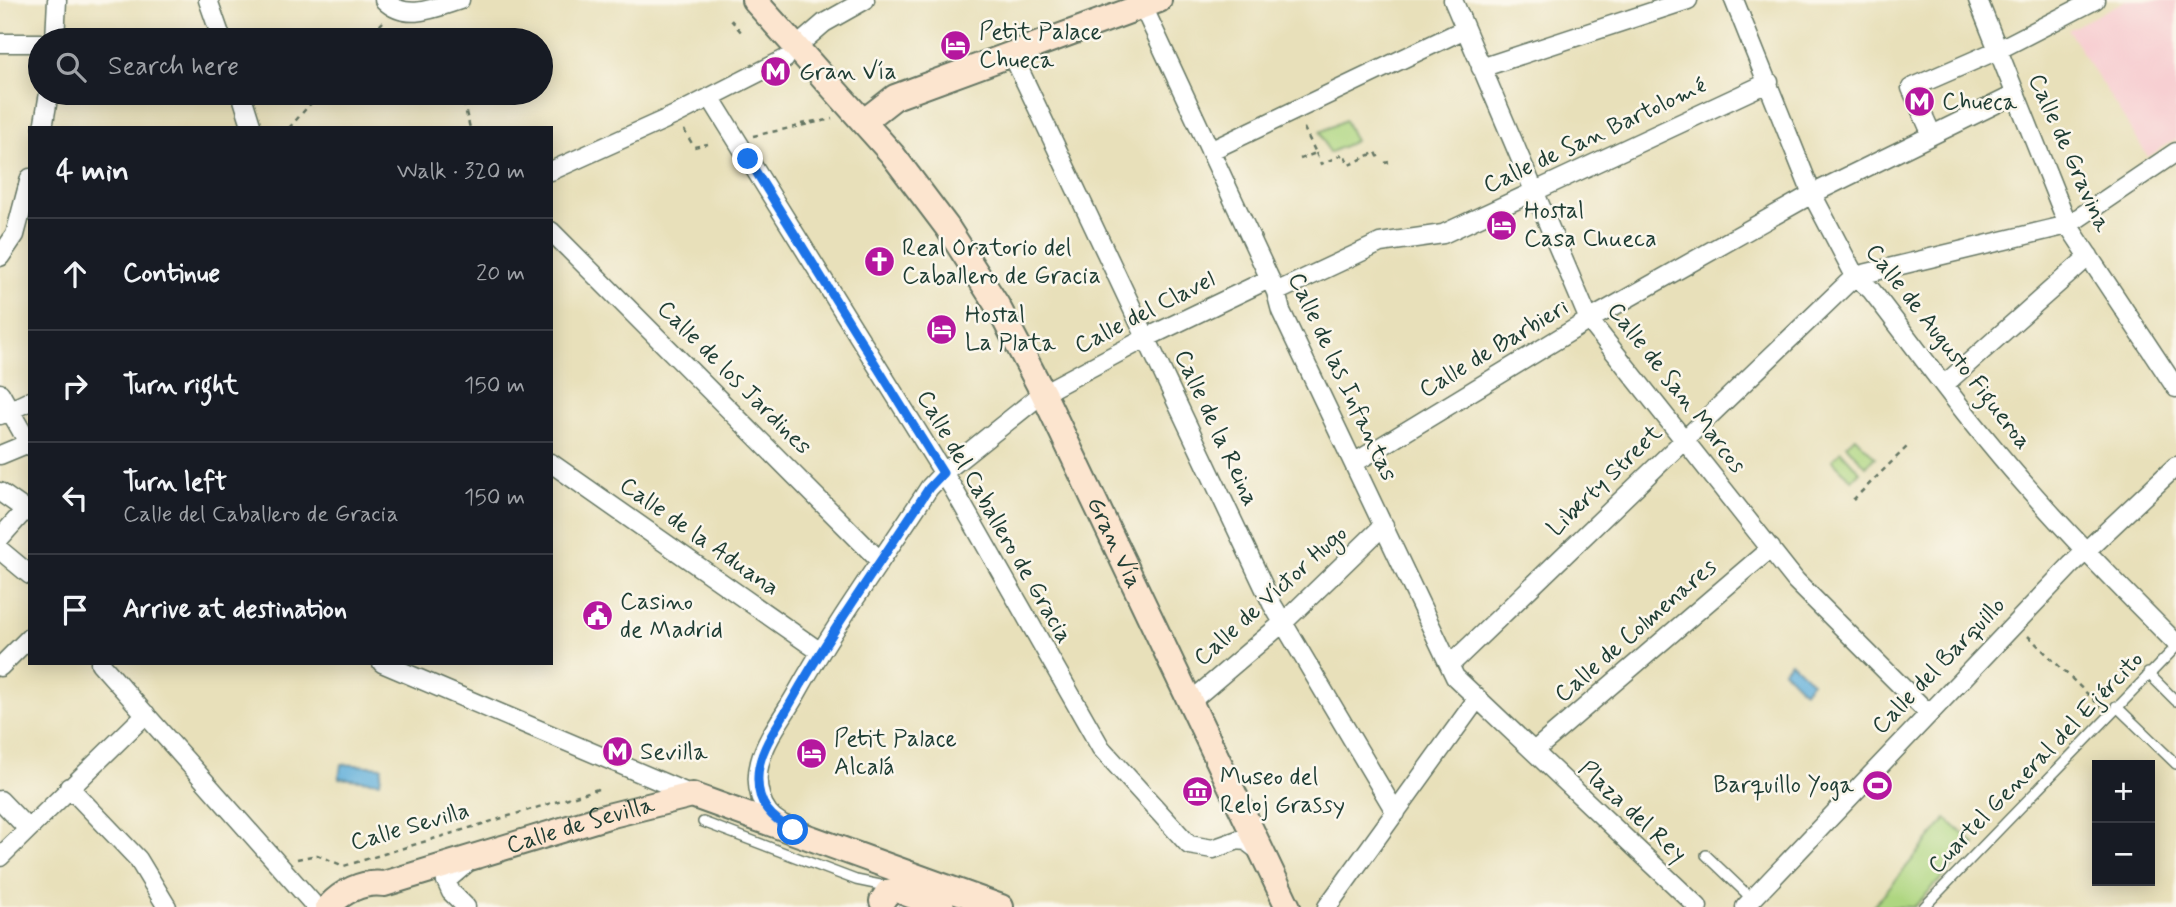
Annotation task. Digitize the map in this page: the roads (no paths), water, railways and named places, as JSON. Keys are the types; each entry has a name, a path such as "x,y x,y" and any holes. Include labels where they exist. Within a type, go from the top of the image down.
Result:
{"street":[{"path":"56,28 57,0"},
{"path":"208,0 218,28"},
{"path":"389,4 420,11 460,0"},
{"name":"Gran Vía","path":"754,0 790,53 867,125 920,190 963,250 1007,323 1288,907"},
{"path":"553,170 710,97 790,53 824,23 865,0"},
{"name":"Calle de San Marcos","path":"1453,0 1589,320 1797,581 1928,713"},
{"path":"1481,68 1688,0"},
{"name":"Calle de Augusto Figueroa","path":"1734,0 1812,194 1855,276 1871,290 1945,384 1965,424 2176,645"},
{"name":"Calle de Gravina","path":"1978,0 2068,225 2176,388"},
{"path":"1932,135 1911,88 1998,50 2095,0"},
{"path":"867,125 872,115 895,97 1147,2"},
{"name":"Calle de las Infantas","path":"1147,2 1210,151 1273,286 1281,311 1455,677 1534,751"},
{"path":"1210,151 1465,29"},
{"path":"0,43 28,43"},
{"name":"Calle de la Reina","path":"1012,54 1272,604 1285,621 1396,813"},
{"name":"Calle de San Bartolomé","path":"1273,286 1381,243 1426,239 1443,234 1769,82"},
{"name":"Calle de Barbieri","path":"1354,463 1589,320 1812,194 2016,94"},
{"name":"Calle del Caballero de Gracia","path":"710,97 943,473 1101,748 1189,845 1213,849 1238,840 1253,845 1262,853"},
{"path":"43,126 48,105"},
{"path":"245,105 251,126"},
{"path":"1855,276 2068,225 2174,157"},
{"path":"0,257 15,235 28,186"},
{"name":"Calle de los Jardines","path":"553,233 880,561"},
{"path":"1945,384 2089,256"},
{"name":"Liberty Street","path":"1450,665 1855,276"},
{"name":"Calle del Clavel","path":"793,830 774,820 761,801 758,771 766,747 819,651 943,473 1043,393 1146,338 1273,286"},
{"path":"0,393 6,413 26,445 0,455"},
{"path":"6,413 28,402"},
{"name":"Calle de la Aduana","path":"553,464 819,651"},
{"name":"Calle del Barquillo","path":"1749,903 2086,551 2176,466"},
{"path":"0,492 17,514 0,538"},
{"name":"Calle de Víctor Hugo","path":"1190,702 1285,621 1384,524"},
{"name":"Calle de Colmenares","path":"1534,751 1771,548"},
{"path":"0,550 28,573"},
{"path":"0,667 28,640"},
{"path":"102,665 316,907"},
{"path":"387,665 750,819 793,830 870,860 891,892 942,907"},
{"path":"1327,907 1476,699"},
{"path":"0,857 146,714"},
{"name":"Plaza del Rey","path":"1534,751 1698,907"},
{"path":"69,787 138,859 167,907"},
{"name":"Calle de Sevilla","path":"327,907 341,894 369,885 384,884 472,860 608,816 692,795"},
{"path":"0,800 28,829"},
{"name":"Calle de Sevilla","path":"466,907 446,881 472,860"},
{"path":"891,892 1001,907"}],"lane":[{"name":"Cuartel General del Ejército","path":"1924,907 2176,645"},
{"path":"2148,673 2176,701"},
{"path":"2116,706 2176,764"},
{"path":"704,822 891,892"},
{"path":"1706,855 1749,903"},
{"path":"369,885 380,875 432,859"}],"water":[{"path":"1791,662 1812,682 1804,691 1783,670"},
{"path":"341,764 382,767 380,782 339,778"}],"place":[{"name":"Petit Palace Chueca","path":"956,46"},
{"name":"Gran Vía","path":"776,72"},
{"name":"Chueca","path":"1919,102"},
{"name":"Hostal Casa Chueca","path":"1501,225"},
{"name":"Real Oratorio del Caballero de Gracia","path":"879,262"},
{"name":"Hostal La Plata","path":"942,329"},
{"name":"Casino de Madrid","path":"597,616"},
{"name":"Sevilla","path":"617,752"},
{"name":"Petit Palace Alcalá","path":"811,753"},
{"name":"Barquillo Yoga","path":"1877,785"},
{"name":"Museo del Reloj Grassy","path":"1197,791"}]}
